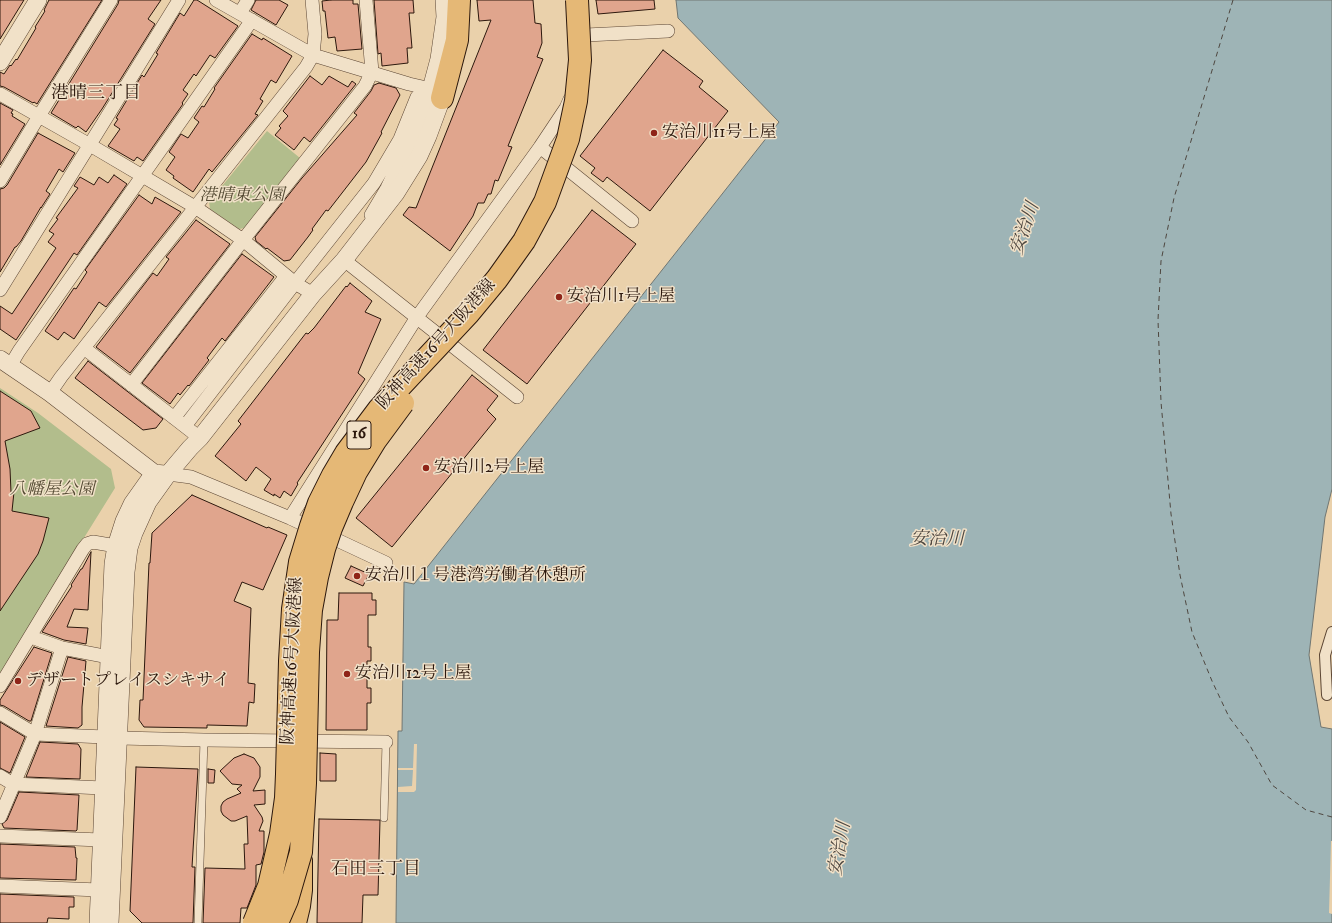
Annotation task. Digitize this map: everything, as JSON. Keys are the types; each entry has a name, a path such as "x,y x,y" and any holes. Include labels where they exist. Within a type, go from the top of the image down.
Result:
{"highway":[{"path":"437,94 457,40 458,0"},
{"name":"阪神高速16号大阪港線","path":"254,923 269,886 281,834 287,782 293,608 300,562 319,503 346,453 379,409 468,314 524,241 544,202 568,138 576,101 580,60 577,0"},
{"name":"阪神高速16号大阪港線","path":"278,923 287,900 293,875 301,852 305,783 308,652 311,610 324,549 342,502 356,472 375,441 415,387 468,328 503,285 532,244 550,207 564,174 575,140 582,103 587,60 585,0"},
{"path":"295,923 301,890 301,852"}],"street":[{"path":"0,62 38,0"},
{"path":"0,181 111,0"},
{"path":"0,290 179,0"},
{"path":"216,0 313,55 372,72 437,94"},
{"path":"240,13 248,0"},
{"path":"50,393 61,376 306,67 313,55 315,34 312,0"},
{"path":"131,385 242,240 365,86 372,72 366,0"},
{"path":"98,923 103,788 113,737 109,657 113,564 116,546 124,521 132,504 161,474 200,438 312,294 348,254 383,211 407,177 428,136 437,94 439,59 445,17 444,0"},
{"path":"290,518 417,317 540,148 566,108 580,76 586,35 582,0"},
{"path":"252,20 19,351 5,363 50,393 161,474 191,477 290,518 386,563"},
{"path":"586,35 668,31"},
{"path":"0,94 195,207 242,240 295,283 312,294"},
{"path":"185,426 374,183 400,139 417,98 420,95 437,94"},
{"path":"540,148 632,221"},
{"path":"348,254 417,317 517,397"},
{"path":"174,418 282,281"},
{"path":"84,348 200,438"},
{"path":"110,923 113,737 126,572 129,548 134,534 161,474"},
{"path":"0,686 83,549 88,544 93,542 116,546"},
{"path":"1327,695 1326,655 1332,632"},
{"path":"31,637 62,648 109,657"},
{"path":"0,817 35,734 62,648"},
{"path":"0,713 35,734 204,740 386,742"},
{"path":"0,776 13,784 103,788"},
{"path":"0,836 101,840"},
{"path":"0,886 99,890"}],"lane":[{"path":"198,923 204,740"},
{"path":"384,818 386,742"}],"green space":[{"name":"港晴東公園","path":"267,131 300,158 245,228 239,229 210,209 209,202"},
{"name":"八幡屋公園","path":"0,388 38,413 111,469 115,488 0,673"}],"water":[{"name":"安治川","path":"676,0 1332,0 1332,489 1325,517 1309,655 1321,727 1332,729 1332,923 396,923 398,731 402,731 404,582 414,584 779,122 678,18"}],"pier":[{"path":"414,744 417,744 416,790 414,792 398,792 398,787 412,786 413,770 398,770 398,768 413,768"},
{"path":"1332,841 1332,914 1329,913"}],"building":[{"path":"0,0 24,0 0,39"},
{"path":"49,0 102,0 37,104 0,86 0,72 4,74 10,65 11,66 16,59 17,60 36,28 35,27 45,11 44,10"},
{"path":"119,0 161,0 148,19 155,24 86,132 78,126 76,128 51,113 118,4"},
{"path":"194,0 197,0 238,26 215,58 210,55 196,76 194,74 183,90 188,94 182,103 183,104 143,161 137,157 134,161 108,146 120,129 114,125 118,119 116,118 142,75 144,77 158,54 156,53 180,13 184,16"},
{"path":"256,0 279,0 288,5 276,25 251,10"},
{"path":"353,0 353,4 358,4 362,49 337,51 335,37 328,38 325,11 323,11 322,1"},
{"path":"374,0 413,0 414,13 409,13 412,48 407,48 408,63 382,66 381,53 378,54"},
{"path":"477,0 533,0 535,23 541,24 542,43 537,57 543,59 508,146 512,147 498,181 495,180 491,194 488,194 484,203 478,203 473,216 450,251 403,215 409,207 416,208 491,20 479,21"},
{"path":"596,0 654,0 655,9 598,14"},
{"path":"252,34 262,40 263,38 292,56 276,83 271,80 260,99 263,101 255,114 258,115 212,172 209,169 193,192 173,178 174,176 166,170 175,157 169,152 181,134 188,138 199,122 194,118 202,106 204,107 215,89 214,88"},
{"name":"安治川11号上屋","path":"663,50 703,81 699,87 728,111 650,211 607,177 603,182 591,173 595,168 580,156"},
{"path":"310,76 322,85 329,76 348,87 352,81 356,84 310,142 304,137 294,150 275,135 281,128 279,126 288,116 283,111"},
{"path":"379,83 396,88 400,95 381,132 382,133 366,162 328,211 326,210 290,260 284,261 256,241 255,237 302,178 357,115 354,113 374,85"},
{"path":"0,103 13,110 11,113 13,114 12,116 25,124 0,165"},
{"path":"38,133 75,153 63,172 59,169 46,191 50,194 0,272 0,189 7,185"},
{"path":"114,175 127,184 77,255 74,253 16,340 0,329 0,306 12,314 56,248 48,242 54,234 49,231 58,219 56,218 78,188 74,186 80,177 94,185 99,177 108,183"},
{"path":"139,195 152,204 155,197 181,212 106,307 99,302 74,339 64,332 58,340 45,331 74,288 76,289 87,272 85,270"},
{"name":"安治川1号上屋","path":"592,210 636,244 527,384 483,350"},
{"path":"196,220 230,244 130,373 96,347 153,273 157,276 169,259 166,257"},
{"path":"242,254 274,277 225,341 222,338 207,358 209,360 189,386 188,385 180,395 178,393 170,404 142,383"},
{"path":"350,283 372,301 365,312 381,319 358,373 365,379 297,483 298,484 291,496 284,491 280,498 274,494 274,496 264,490 271,479 256,467 246,481 215,456 241,424 238,421 306,333 308,334 314,328 346,286 347,287"},
{"path":"88,361 163,419 156,428 143,430 75,378"},
{"name":"安治川2号上屋","path":"472,375 498,396 487,410 496,419 392,547 356,518"},
{"path":"0,391 31,411 40,428 5,441 10,469 11,492 14,492 12,511 49,518 38,554 0,611"},
{"path":"192,495 267,528 268,527 287,535 263,590 242,582 234,601 251,608 248,683 255,684 254,703 249,702 247,726 207,725 207,728 144,727 139,720 140,700 143,700 149,563 152,533"},
{"path":"91,552 88,610 74,609 67,627 88,628 86,644 64,640 42,632 72,586 71,585"},
{"name":"安治川１号港湾労働者休憩所","path":"351,566 369,574 363,586 345,578"},
{"name":"安治川12号上屋","path":"339,593 372,593 372,600 376,600 376,615 368,615 368,647 371,647 371,661 367,661 367,688 371,688 371,703 367,703 367,730 326,730 327,620 338,620"},
{"path":"34,647 52,653 31,721 29,721 0,705 0,700"},
{"path":"68,657 86,661 82,725 78,728 46,726"},
{"path":"0,722 25,737 10,773 0,768"},
{"path":"40,742 78,744 81,749 80,779 26,777"},
{"path":"320,753 336,754 336,781 320,781"},
{"path":"244,754 254,758 260,767 260,777 253,791 265,790 265,804 254,805 263,821 259,831 264,831 264,852 261,864 256,865 256,885 247,908 241,908 240,923 203,923 205,868 245,869 244,844 248,844 247,816 231,821 223,815 221,811 223,802 241,793 237,789 242,785 232,784 220,771 234,758"},
{"path":"136,767 198,769 192,867 195,867 193,923 142,923 130,911"},
{"path":"208,769 215,770 214,783 208,783"},
{"path":"19,792 79,795 77,830 4,828 2,824 7,820"},
{"path":"319,819 380,820 378,895 363,895 362,923 317,923"},
{"path":"0,844 75,847 77,858 76,880 0,878"},
{"path":"0,894 74,897 74,907 69,907 69,919 48,918 47,923 0,923"}],"ferry route":[{"path":"1233,0 1174,198 1161,261 1158,320 1161,402 1171,514 1180,575 1192,632 1212,681 1229,717 1248,742 1272,785 1306,810 1332,817"}],"place":[{"name":"安治川11号上屋","path":"654,133"},
{"name":"安治川1号上屋","path":"559,297"},
{"name":"安治川2号上屋","path":"426,468"},
{"name":"安治川１号港湾労働者休憩所","path":"357,576"},
{"name":"安治川12号上屋","path":"347,674"},
{"name":"デザートプレイスシキサイ","path":"18,681"}],"district":[{"name":"港晴三丁目","path":"96,94"},
{"name":"石田三丁目","path":"376,870"}]}
